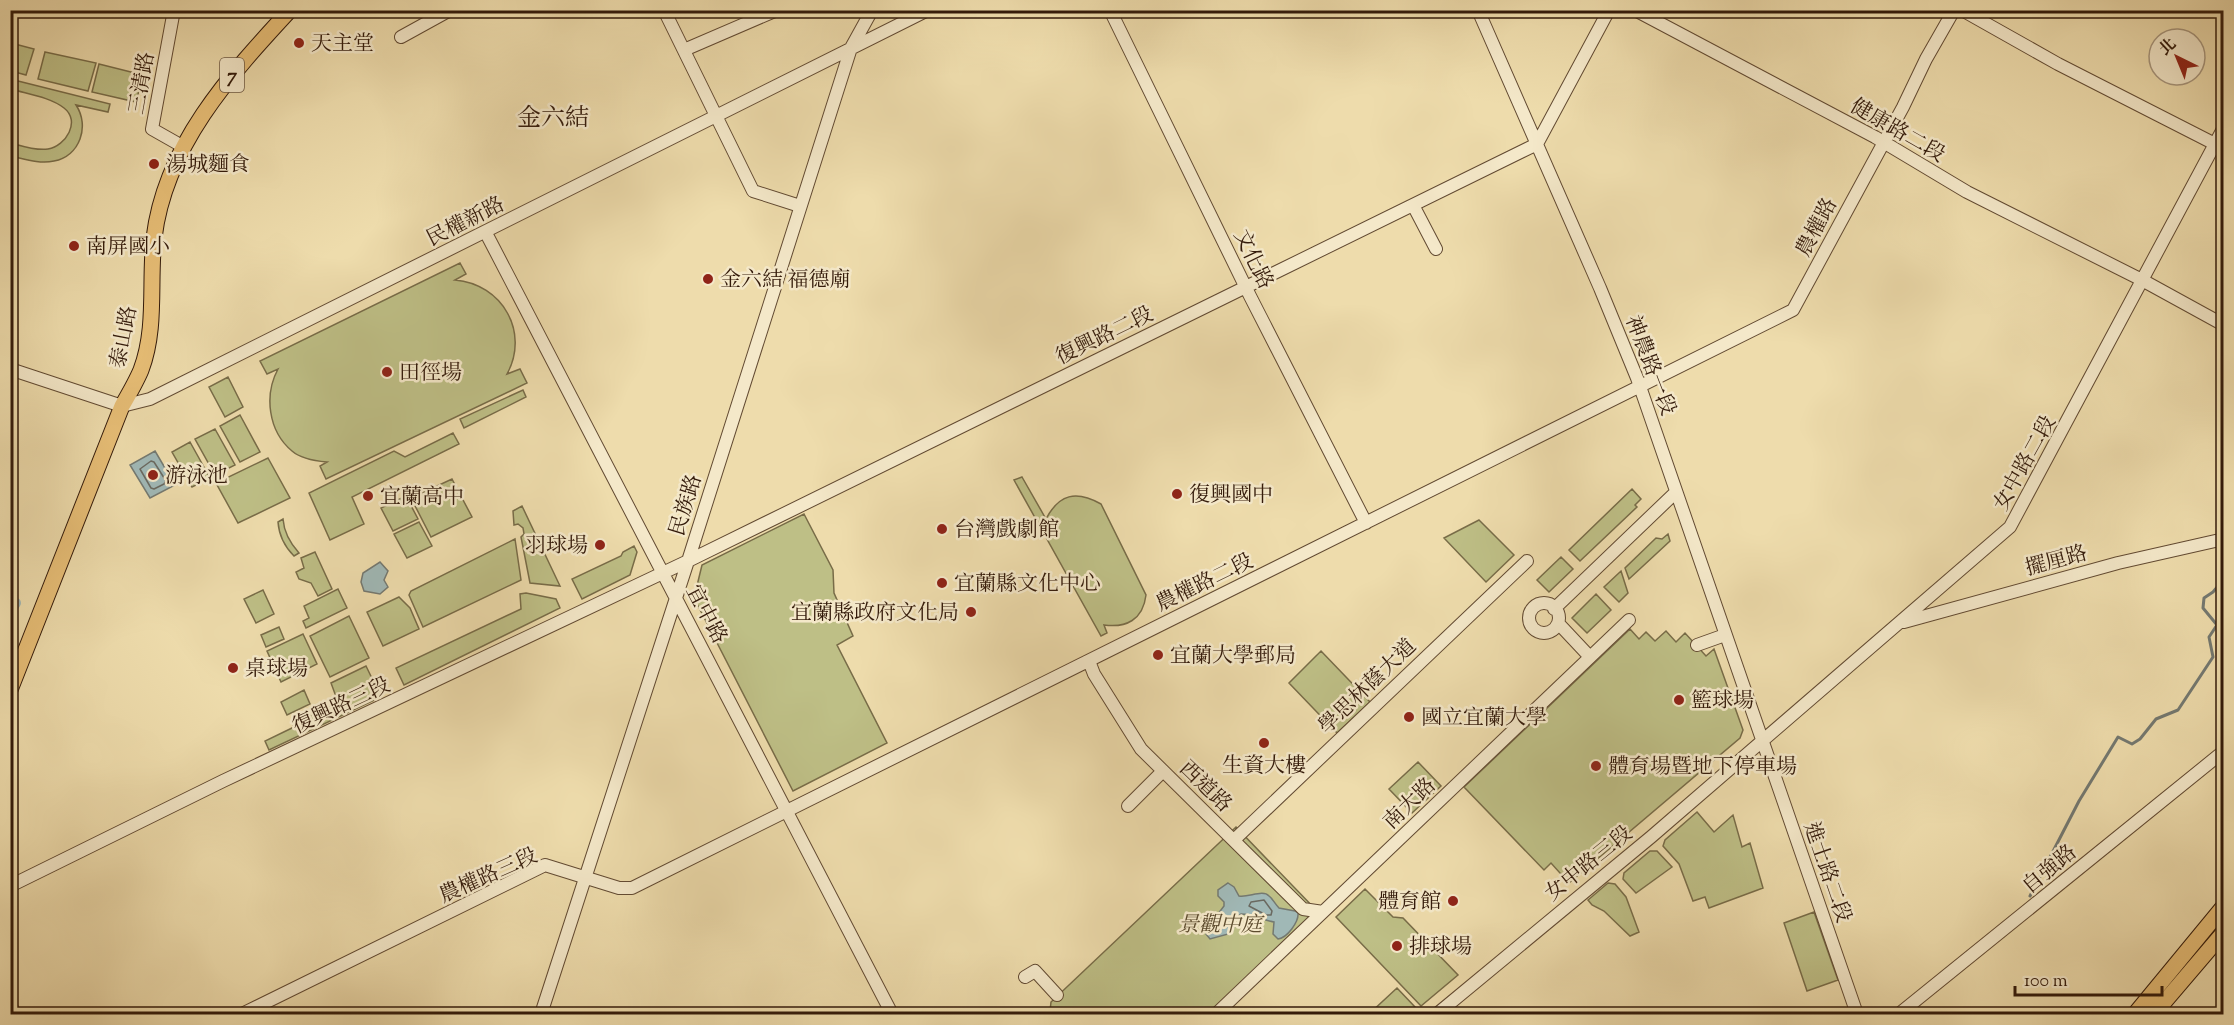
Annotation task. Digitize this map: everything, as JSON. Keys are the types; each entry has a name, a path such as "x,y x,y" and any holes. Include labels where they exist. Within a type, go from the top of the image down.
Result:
{"main road":[{"name":"泰山路","path":"10,690 122,406 141,369 147,348 151,318 154,238 161,202 182,146 228,81 290,10"},
{"path":"2138,1014 2223,906"},
{"path":"2154,1014 2223,932"}],"street":[{"name":"三清路","path":"174,10 152,129 182,146"},
{"path":"401,37 450,10"},
{"path":"664,10 753,190 800,206"},
{"path":"684,50 777,10"},
{"name":"民族路","path":"541,1014 851,48 872,10"},
{"name":"民權新路","path":"122,406 150,399 928,10"},
{"name":"文化路","path":"1110,10 1245,286 1366,524"},
{"name":"神農路一段","path":"1478,10 1600,288 1640,388 1763,741"},
{"path":"1537,144 1609,10"},
{"name":"健康路二段","path":"1635,10 1883,142 1960,188 2142,280 2223,325"},
{"name":"農權路","path":"1640,388 1793,310 1954,10"},
{"path":"1962,10 2058,64 2215,144"},
{"name":"女中路二段","path":"1763,741 2010,527 2223,127"},
{"name":"復興路二段","path":"688,561 1537,144"},
{"path":"1413,206 1436,249"},
{"name":"宜中路","path":"486,233 892,1014"},
{"path":"10,369 122,406"},
{"name":"農權路二段","path":"787,812 1640,388"},
{"path":"1554,609 1676,492"},
{"name":"擺厘路","path":"1900,623 2118,563 2223,539"},
{"name":"復興路三段","path":"10,886 688,561"},
{"name":"學思林蔭大道","path":"1234,840 1527,561"},
{"path":"1539,603 1545,603 1560,617 1559,624 1550,632 1544,633 1530,622 1530,612 1539,603"},
{"name":"南大路","path":"1216,1014 1629,620"},
{"path":"1559,624 1590,657"},
{"path":"1697,645 1725,635"},
{"name":"西道路","path":"1089,661 1094,674 1141,748 1303,909 1323,912"},
{"name":"女中路三段","path":"1437,1014 1763,741"},
{"name":"進士路二段","path":"1763,741 1857,1014"},
{"name":"自強路","path":"1899,1014 2040,902 2223,751"},
{"path":"1128,806 1163,771"},
{"name":"農權路三段","path":"242,1014 545,865 619,888 632,888 787,812"},
{"path":"1025,977 1035,971 1057,994"},
{"path":"10,1005 15,1014"}],"green space":[{"path":"11,43 34,49 26,75 11,71"},
{"path":"45,52 96,63 88,91 38,79"},
{"path":"99,64 143,75 136,102 92,92"},
{"path":"10,79 110,104 108,112 76,105 80,113 82,131 76,147 63,158 43,162 11,156 11,143 39,149 55,147 69,132 71,119 69,113 58,104 11,89"},
{"path":"460,263 466,274 455,280 472,283 486,290 498,300 507,313 513,327 515,342 513,358 507,374 520,369 527,383 326,479 320,466 327,462 308,459 296,454 284,443 278,433 273,423 270,401 278,369 267,374 260,361"},
{"path":"228,377 243,407 225,417 209,387"},
{"path":"523,390 526,397 464,428 460,419"},
{"path":"240,415 260,452 240,462 220,426"},
{"path":"215,429 235,465 215,475 195,439"},
{"path":"453,433 459,444 352,497 364,524 330,540 309,493 394,451 405,457"},
{"path":"190,442 210,478 192,487 172,452"},
{"path":"268,458 290,498 238,523 216,483"},
{"path":"1022,477 1046,519 1057,504 1069,497 1084,497 1101,504 1146,595 1141,611 1132,620 1119,625 1104,625 1107,633 1101,636 1014,480"},
{"path":"452,479 472,517 431,537 411,498"},
{"path":"1632,489 1641,499 1635,505 1637,507 1580,561 1569,550"},
{"path":"406,496 418,519 393,531 381,508"},
{"path":"522,506 560,586 530,583 521,537 524,534 523,528 518,524 514,525 513,511"},
{"path":"804,514 833,570 834,593 853,636 837,645 887,743 793,791 694,598 702,565"},
{"path":"283,519 288,538 299,553 294,556 281,536 278,522"},
{"path":"1479,520 1514,555 1486,582 1444,538"},
{"path":"419,522 432,546 407,558 394,534"},
{"path":"1668,534 1670,541 1629,579 1625,568 1656,538 1662,539"},
{"path":"515,539 521,580 423,627 409,595 411,591"},
{"path":"634,546 637,552 630,575 582,599 572,579 621,556 623,552"},
{"path":"315,552 332,589 318,596 311,583 299,579 296,572 304,568 301,558"},
{"path":"1561,557 1573,569 1549,592 1537,580"},
{"path":"1621,571 1628,593 1619,602 1604,587"},
{"path":"338,589 347,608 306,628 303,621 309,618 304,606"},
{"path":"263,590 274,614 256,623 244,599"},
{"path":"526,593 556,599 560,608 404,685 396,668 521,609 520,594"},
{"path":"1596,594 1611,610 1587,633 1572,618"},
{"path":"399,597 410,608 419,629 383,646 367,612"},
{"path":"349,616 369,658 330,677 310,636"},
{"path":"279,627 284,639 266,647 261,635"},
{"name":"體育場暨地下停車場","path":"1630,629 1639,639 1646,632 1655,641 1666,631 1676,642 1685,633 1706,656 1714,649 1743,730 1740,738 1569,883 1551,863 1544,870 1464,787"},
{"path":"303,634 317,664 281,682 267,651"},
{"path":"1321,651 1370,702 1337,733 1289,683"},
{"path":"366,666 381,697 269,750 265,741 294,727 293,724 338,702 331,683"},
{"path":"304,690 310,704 287,715 281,702"},
{"path":"1418,762 1441,786 1412,813 1389,789"},
{"path":"1697,812 1714,832 1733,815 1742,847 1750,843 1763,888 1709,908 1705,897 1693,901 1679,864 1663,846 1665,840"},
{"name":"景觀中庭","path":"1236,827 1318,912 1210,1014 1053,1014 1050,1011 1051,1002"},
{"path":"1650,851 1657,851 1672,867 1636,893 1623,879 1624,873"},
{"path":"1608,883 1615,884 1626,897 1639,932 1630,936 1604,911 1592,905 1588,900"},
{"name":"排球場","path":"1365,889 1393,917 1403,918 1458,975 1421,1006 1336,917"},
{"path":"1814,912 1838,980 1807,991 1784,923"},
{"path":"1397,988 1415,1007 1407,1014 1369,1014"}],"water":[{"name":"游泳池","path":"155,451 175,485 150,498 130,465"},
{"path":"380,562 388,571 384,580 388,587 380,594 364,591 361,582 363,573"},
{"path":"1228,883 1234,887 1239,896 1263,893 1279,908 1298,913 1297,921 1292,929 1278,939 1273,934 1274,922 1241,914 1233,920 1232,933 1210,939 1206,934 1208,927 1224,906 1224,902 1218,896 1218,890"}],"waterway":[{"path":"2030,896 2079,801 2118,737 2132,744 2140,739 2156,719 2178,710 2213,657 2209,637 2217,625 2203,608 2204,598 2213,592 2224,579"},
{"path":"10,612 16,603"}],"place":[{"name":"天主堂","path":"299,43"},
{"name":"湯城麵食","path":"154,164"},
{"name":"南屏國小","path":"74,246"},
{"name":"金六結 福德廟","path":"708,279"},
{"name":"田徑場","path":"387,372"},
{"name":"游泳池","path":"153,475"},
{"name":"復興國中","path":"1177,494"},
{"name":"宜蘭高中","path":"368,496"},
{"name":"台灣戲劇館","path":"942,529"},
{"name":"羽球場","path":"600,545"},
{"name":"宜蘭縣文化中心","path":"942,583"},
{"name":"宜蘭縣政府文化局","path":"971,612"},
{"name":"宜蘭大學郵局","path":"1158,655"},
{"name":"桌球場","path":"233,668"},
{"name":"籃球場","path":"1679,700"},
{"name":"國立宜蘭大學","path":"1409,717"},
{"name":"生資大樓","path":"1264,743"},
{"name":"體育場暨地下停車場","path":"1596,766"},
{"name":"體育館","path":"1453,901"},
{"name":"排球場","path":"1397,946"}],"district":[{"name":"金六結","path":"553,117"}]}
